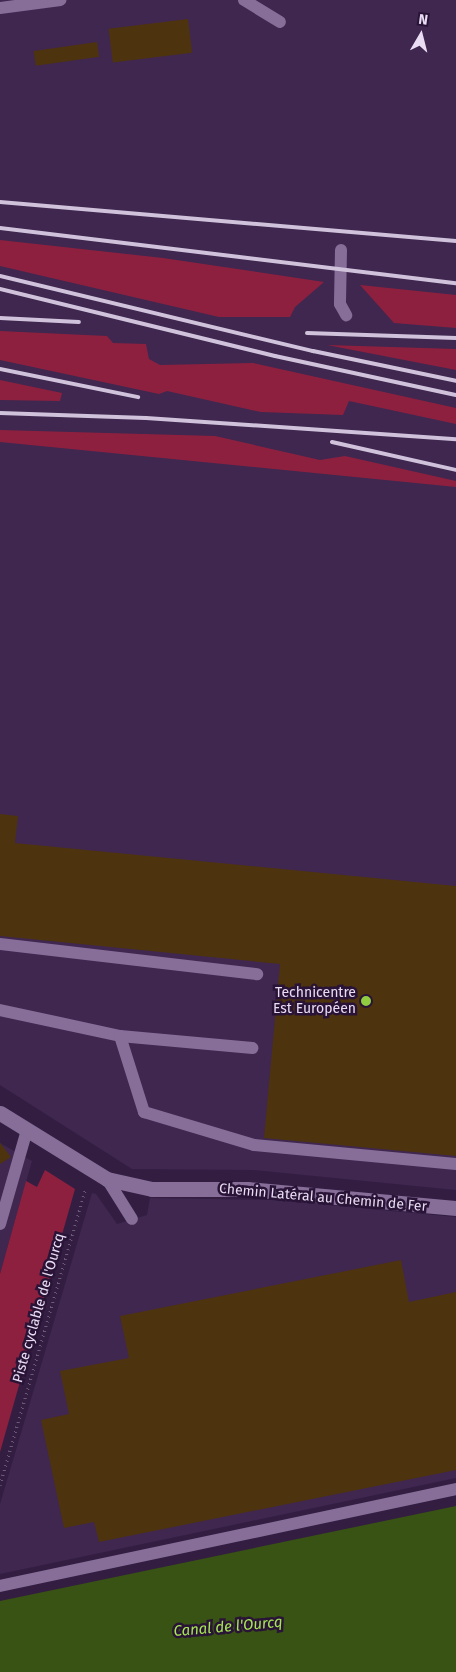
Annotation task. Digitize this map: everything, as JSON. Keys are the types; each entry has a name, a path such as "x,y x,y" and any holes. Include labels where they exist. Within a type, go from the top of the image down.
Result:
{"street":[{"name":"Chemin Latéral au Chemin de Fer","path":"0,1113 107,1179 152,1189 247,1189 456,1208"}],"lane":[{"path":"0,8 60,0"},
{"path":"244,0 280,22"},
{"path":"341,250 340,304 346,315"},
{"path":"0,944 257,974"},
{"path":"0,1010 120,1036 252,1048"},
{"path":"120,1036 144,1112 254,1145 456,1164"},
{"path":"0,1224 27,1130"},
{"path":"107,1179 132,1219"},
{"path":"0,1586 456,1489"}],"path":[{"name":"Piste cyclable de l'Ourcq","path":"0,1485 85,1188 107,1179"}],"shaded area":[{"path":"0,0 456,0 456,1190 254,1170 132,1169 0,1085"},
{"path":"0,240 163,258 324,282 295,307 290,317 219,317 0,266"},
{"path":"360,285 456,295 456,328 394,323"},
{"path":"0,331 107,336 113,343 146,344 149,359 160,365 253,363 456,408 456,424 349,401 343,415 261,412 167,391 159,394 0,360"},
{"path":"327,345 456,349 456,370"},
{"path":"0,380 62,393 60,401 0,400"},
{"path":"0,430 215,436 320,460 345,456 456,481 456,487 0,442"},
{"path":"0,1143 32,1161 0,1274"},
{"path":"45,1170 75,1189 0,1452 0,1274 26,1181 37,1187"},
{"path":"92,1193 96,1194 117,1224 147,1215 150,1198 273,1200 456,1217 456,1478 0,1574 0,1504"}],"water":[{"name":"Canal de l'Ourcq","path":"456,1506 456,1672 0,1672 0,1601"}],"building":[{"path":"188,19 192,53 113,62 109,29"},
{"path":"97,42 99,57 36,66 34,51"},
{"name":"Technicentre Est Européen","path":"0,814 18,816 15,843 456,886 456,1156 264,1138 280,964 0,936"},
{"path":"0,1143 11,1157 0,1164"},
{"path":"401,1260 409,1302 456,1292 456,1470 99,1542 94,1522 64,1528 41,1420 69,1414 60,1371 129,1358 120,1316"}],"railway":[{"path":"0,202 456,241"},
{"path":"0,228 456,283"},
{"path":"0,276 313,351 456,381"},
{"path":"0,289 275,356 456,395"},
{"path":"0,318 79,322"},
{"path":"307,333 456,338"},
{"path":"0,369 138,397"},
{"path":"0,413 146,418 456,439"},
{"path":"332,442 456,470"}],"place":[{"name":"Technicentre Est Européen","path":"366,1001"}]}
